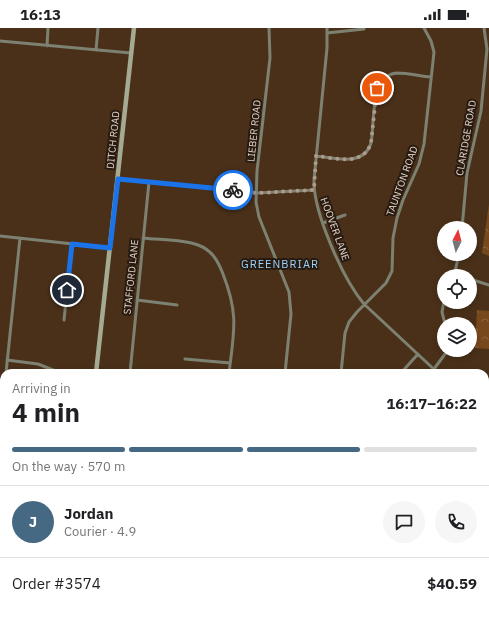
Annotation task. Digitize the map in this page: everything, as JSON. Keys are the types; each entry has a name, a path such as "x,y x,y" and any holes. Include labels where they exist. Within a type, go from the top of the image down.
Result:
{"main road":[{"name":"DITCH ROAD","path":"96,369 134,28"}],"street":[{"path":"46,46 48,28"},
{"path":"96,50 98,28"},
{"name":"LIEBER ROAD","path":"269,28 270,61 257,193 259,217 288,286 290,298 291,318 285,369"},
{"name":"HOOVER LANE","path":"327,28 314,190 317,206 348,282 364,304 434,369"},
{"name":"TAUNTON ROAD","path":"342,369 347,327 352,317 386,283 392,273 393,238 398,215 423,150 433,48 424,28"},
{"name":"CLARIDGE ROAD","path":"463,221 467,173 481,111 487,49 484,28"},
{"path":"327,33 364,29"},
{"path":"0,42 131,54"},
{"path":"316,156 349,160 363,156 369,150 371,143 377,92 382,81 389,75 396,73 431,77"},
{"path":"118,179 257,193 314,190"},
{"name":"STAFFORD LANE","path":"130,369 149,182"},
{"path":"323,223 345,215"},
{"path":"0,236 110,248"},
{"path":"7,369 20,238"},
{"path":"143,238 197,244 215,257 234,306 235,324 229,369"},
{"path":"64,320 72,244"},
{"path":"477,281 489,285"},
{"path":"137,300 177,305"},
{"path":"405,369 418,354"},
{"path":"434,369 443,357"},
{"path":"185,359 230,363"},
{"path":"8,360 38,364 50,369"}],"green space":[{"path":"489,204 489,256 482,253"},
{"path":"477,310 489,311 489,349 477,348"}],"way so far":[{"path":"233,190 257,193 314,190 316,156 349,160 363,156 369,150 371,143 377,88"}],"district":[{"name":"GREENBRIAR","path":"280,264"}],"route":[{"path":"67,290 72,244 110,248 118,179 233,190"}]}
